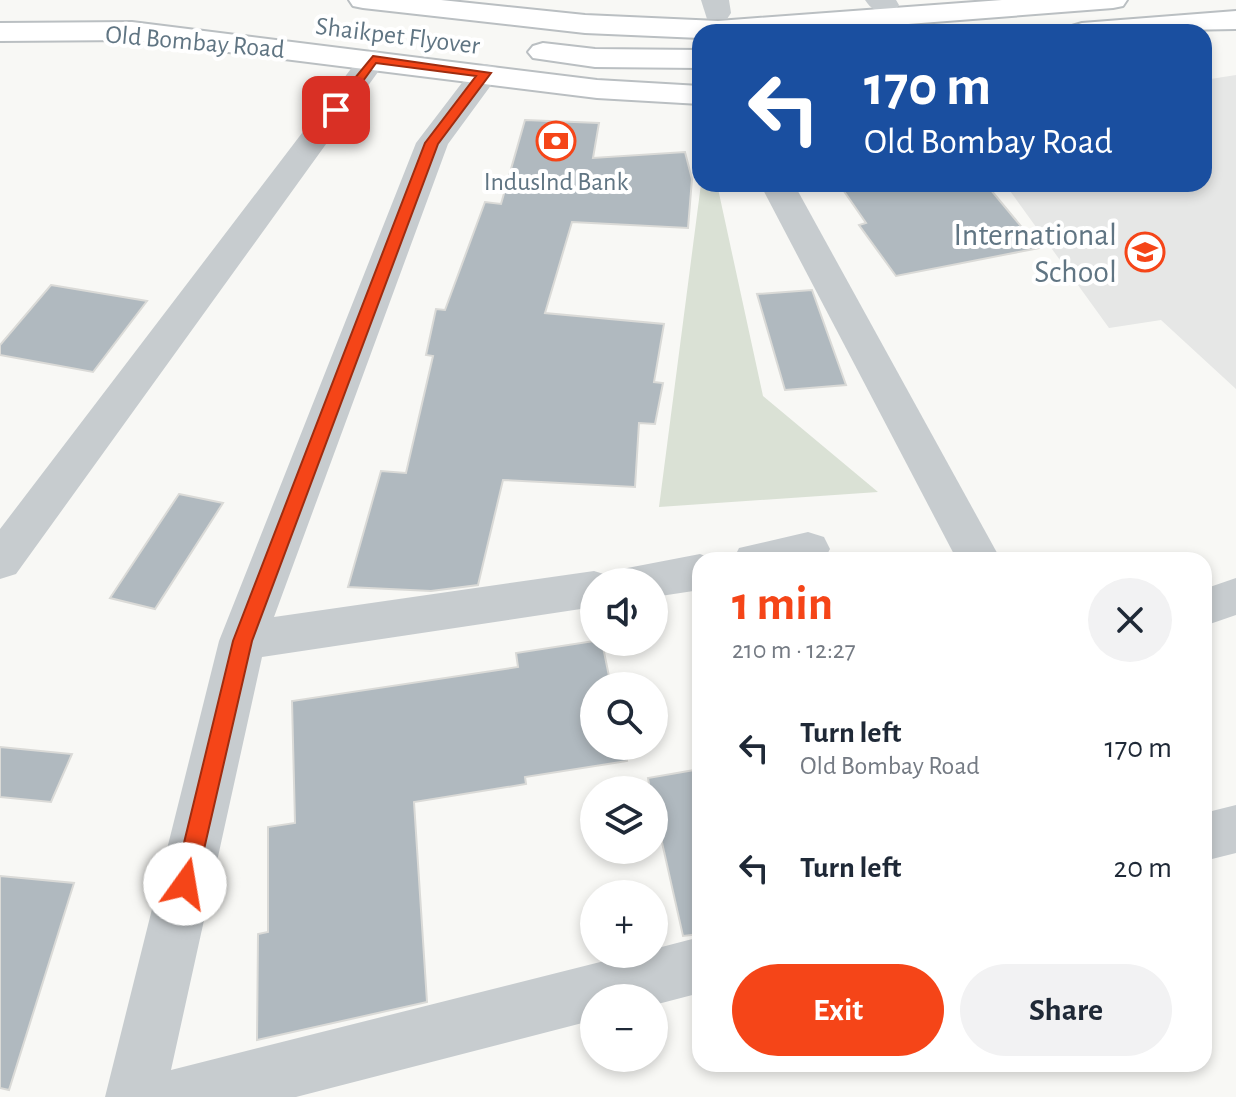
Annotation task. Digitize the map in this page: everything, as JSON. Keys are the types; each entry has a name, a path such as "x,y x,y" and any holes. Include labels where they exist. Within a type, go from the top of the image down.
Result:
{"main road":[{"name":"Shaikpet Flyover","path":"363,0 585,24 692,29"},
{"path":"545,0 677,15 716,7 949,0"},
{"name":"Shaikpet Flyover","path":"797,24 1113,0"},
{"path":"0,11 68,7 260,18"},
{"path":"1185,24 1236,20"},
{"name":"Old Bombay Road","path":"0,32 132,31 371,41 492,53"},
{"path":"1212,41 1236,38"},
{"name":"Shaikpet Flyover","path":"492,53 692,59"},
{"path":"492,53 597,89 692,95"}],"street":[{"path":"0,562 371,41"},
{"path":"135,1097 242,641 432,143 492,53"},
{"path":"781,192 975,552"},
{"path":"794,552 808,549"},
{"path":"668,577 692,573"},
{"path":"242,641 580,591"},
{"path":"1212,605 1236,596"},
{"path":"1212,835 1236,829"},
{"path":"179,1097 692,967"}],"shaded area":[{"name":"International School","path":"1236,75 1236,389 1161,320 1109,328 1011,192 1212,192 1212,79"},
{"path":"700,192 719,192 763,396 878,492 659,507"}],"building":[{"path":"525,120 599,123 593,158 685,152 692,179 688,228 572,222 545,313 664,324 654,382 663,383 655,424 639,423 635,487 503,480 478,585 431,591 348,587 381,471 406,473 433,356 426,355 436,309 445,310 485,202 501,204"},
{"path":"845,192 993,192 1039,248 896,276 859,225 866,223"},
{"path":"51,285 147,301 93,372 0,355 0,345"},
{"path":"812,290 846,385 785,390 757,294"},
{"path":"179,494 223,503 155,609 110,598"},
{"path":"580,643 580,656 605,656 608,672 580,672 580,760 627,761 525,777 526,784 414,802 427,1002 257,1040 258,934 268,932 268,827 295,823 292,701 518,667 516,653"},
{"path":"0,747 72,754 51,802 0,797"},
{"path":"692,770 692,935 683,936 667,864 668,776 660,776"},
{"path":"0,876 74,883 9,1090 0,1088"}],"place":[{"name":"IndusInd Bank","path":"556,141"},
{"name":"International School","path":"1145,252"}],"route":[{"path":"185,884 242,641 432,143 485,73 373,59 336,110"}]}
